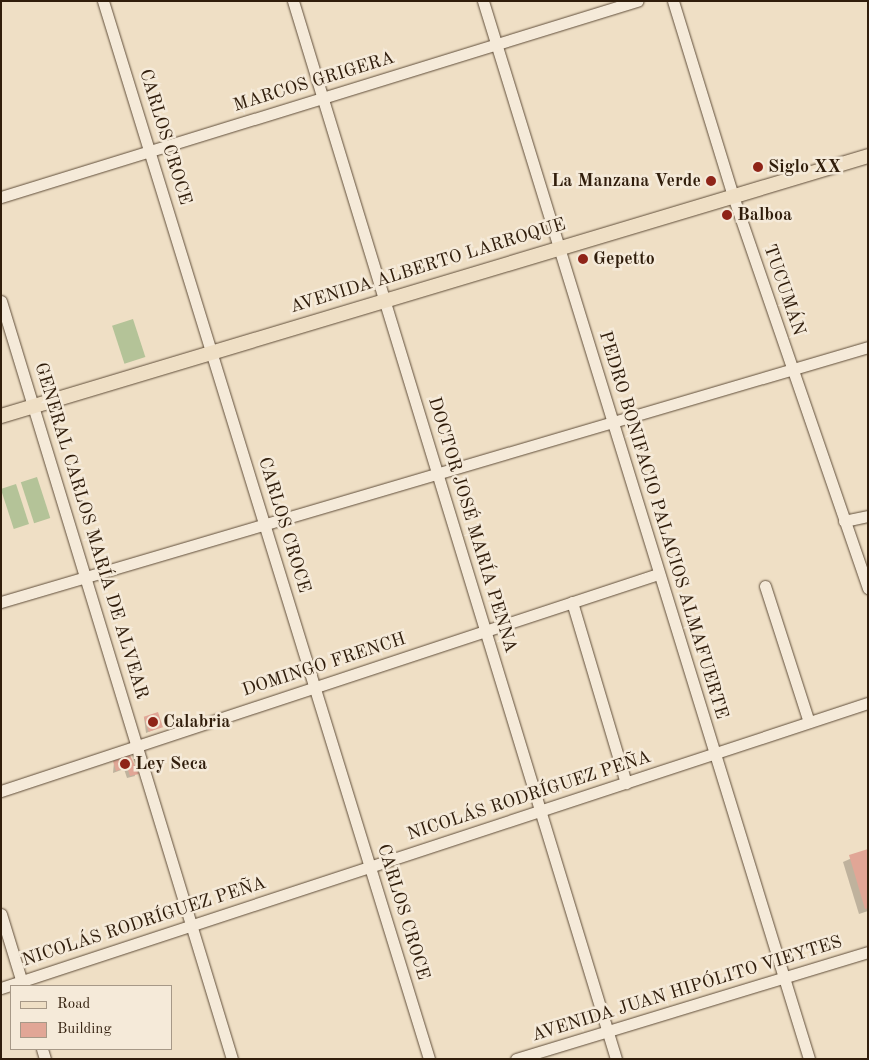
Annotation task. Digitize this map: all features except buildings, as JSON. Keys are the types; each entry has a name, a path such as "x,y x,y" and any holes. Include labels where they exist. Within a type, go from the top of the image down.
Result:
{"main road":[{"name":"AVENIDA ALBERTO LARROQUE","path":"1,416 559,245 868,156"}],"street":[{"name":"CARLOS CROCE","path":"103,1 151,151 429,1059"},
{"name":"DOCTOR JOSÉ MARÍA PENNA","path":"293,1 386,298 616,1059"},
{"name":"PEDRO BONIFACIO PALACIOS ALMAFUERTE","path":"483,1 809,1059"},
{"name":"MARCOS GRIGERA","path":"1,197 637,1"},
{"name":"TUCUMÁN","path":"673,1 733,196 868,588"},
{"name":"GENERAL CARLOS MARÍA DE ALVEAR","path":"1,301 194,924 232,1059"},
{"path":"1,602 265,522 439,474 868,347"},
{"path":"844,521 868,516"},
{"name":"DOMINGO FRENCH","path":"1,791 658,574"},
{"path":"765,586 809,722"},
{"path":"572,602 626,783"},
{"name":"NICOLÁS RODRÍGUEZ PEÑA","path":"22,984 194,924 868,703"},
{"path":"1,914 22,984"},
{"name":"AVENIDA JUAN HIPÓLITO VIEYTES","path":"516,1059 868,952"}],"green space":[{"path":"133,319 145,357 124,364 112,326"},
{"path":"37,477 50,518 34,523 21,482"},
{"path":"16,484 29,524 14,529 1,489"}],"place":[{"name":"Siglo XX","path":"758,167"},
{"name":"La Manzana Verde","path":"711,181"},
{"name":"Balboa","path":"727,215"},
{"name":"Gepetto","path":"583,259"},
{"name":"Calabria","path":"153,722"},
{"name":"Ley Seca","path":"125,764"}]}
